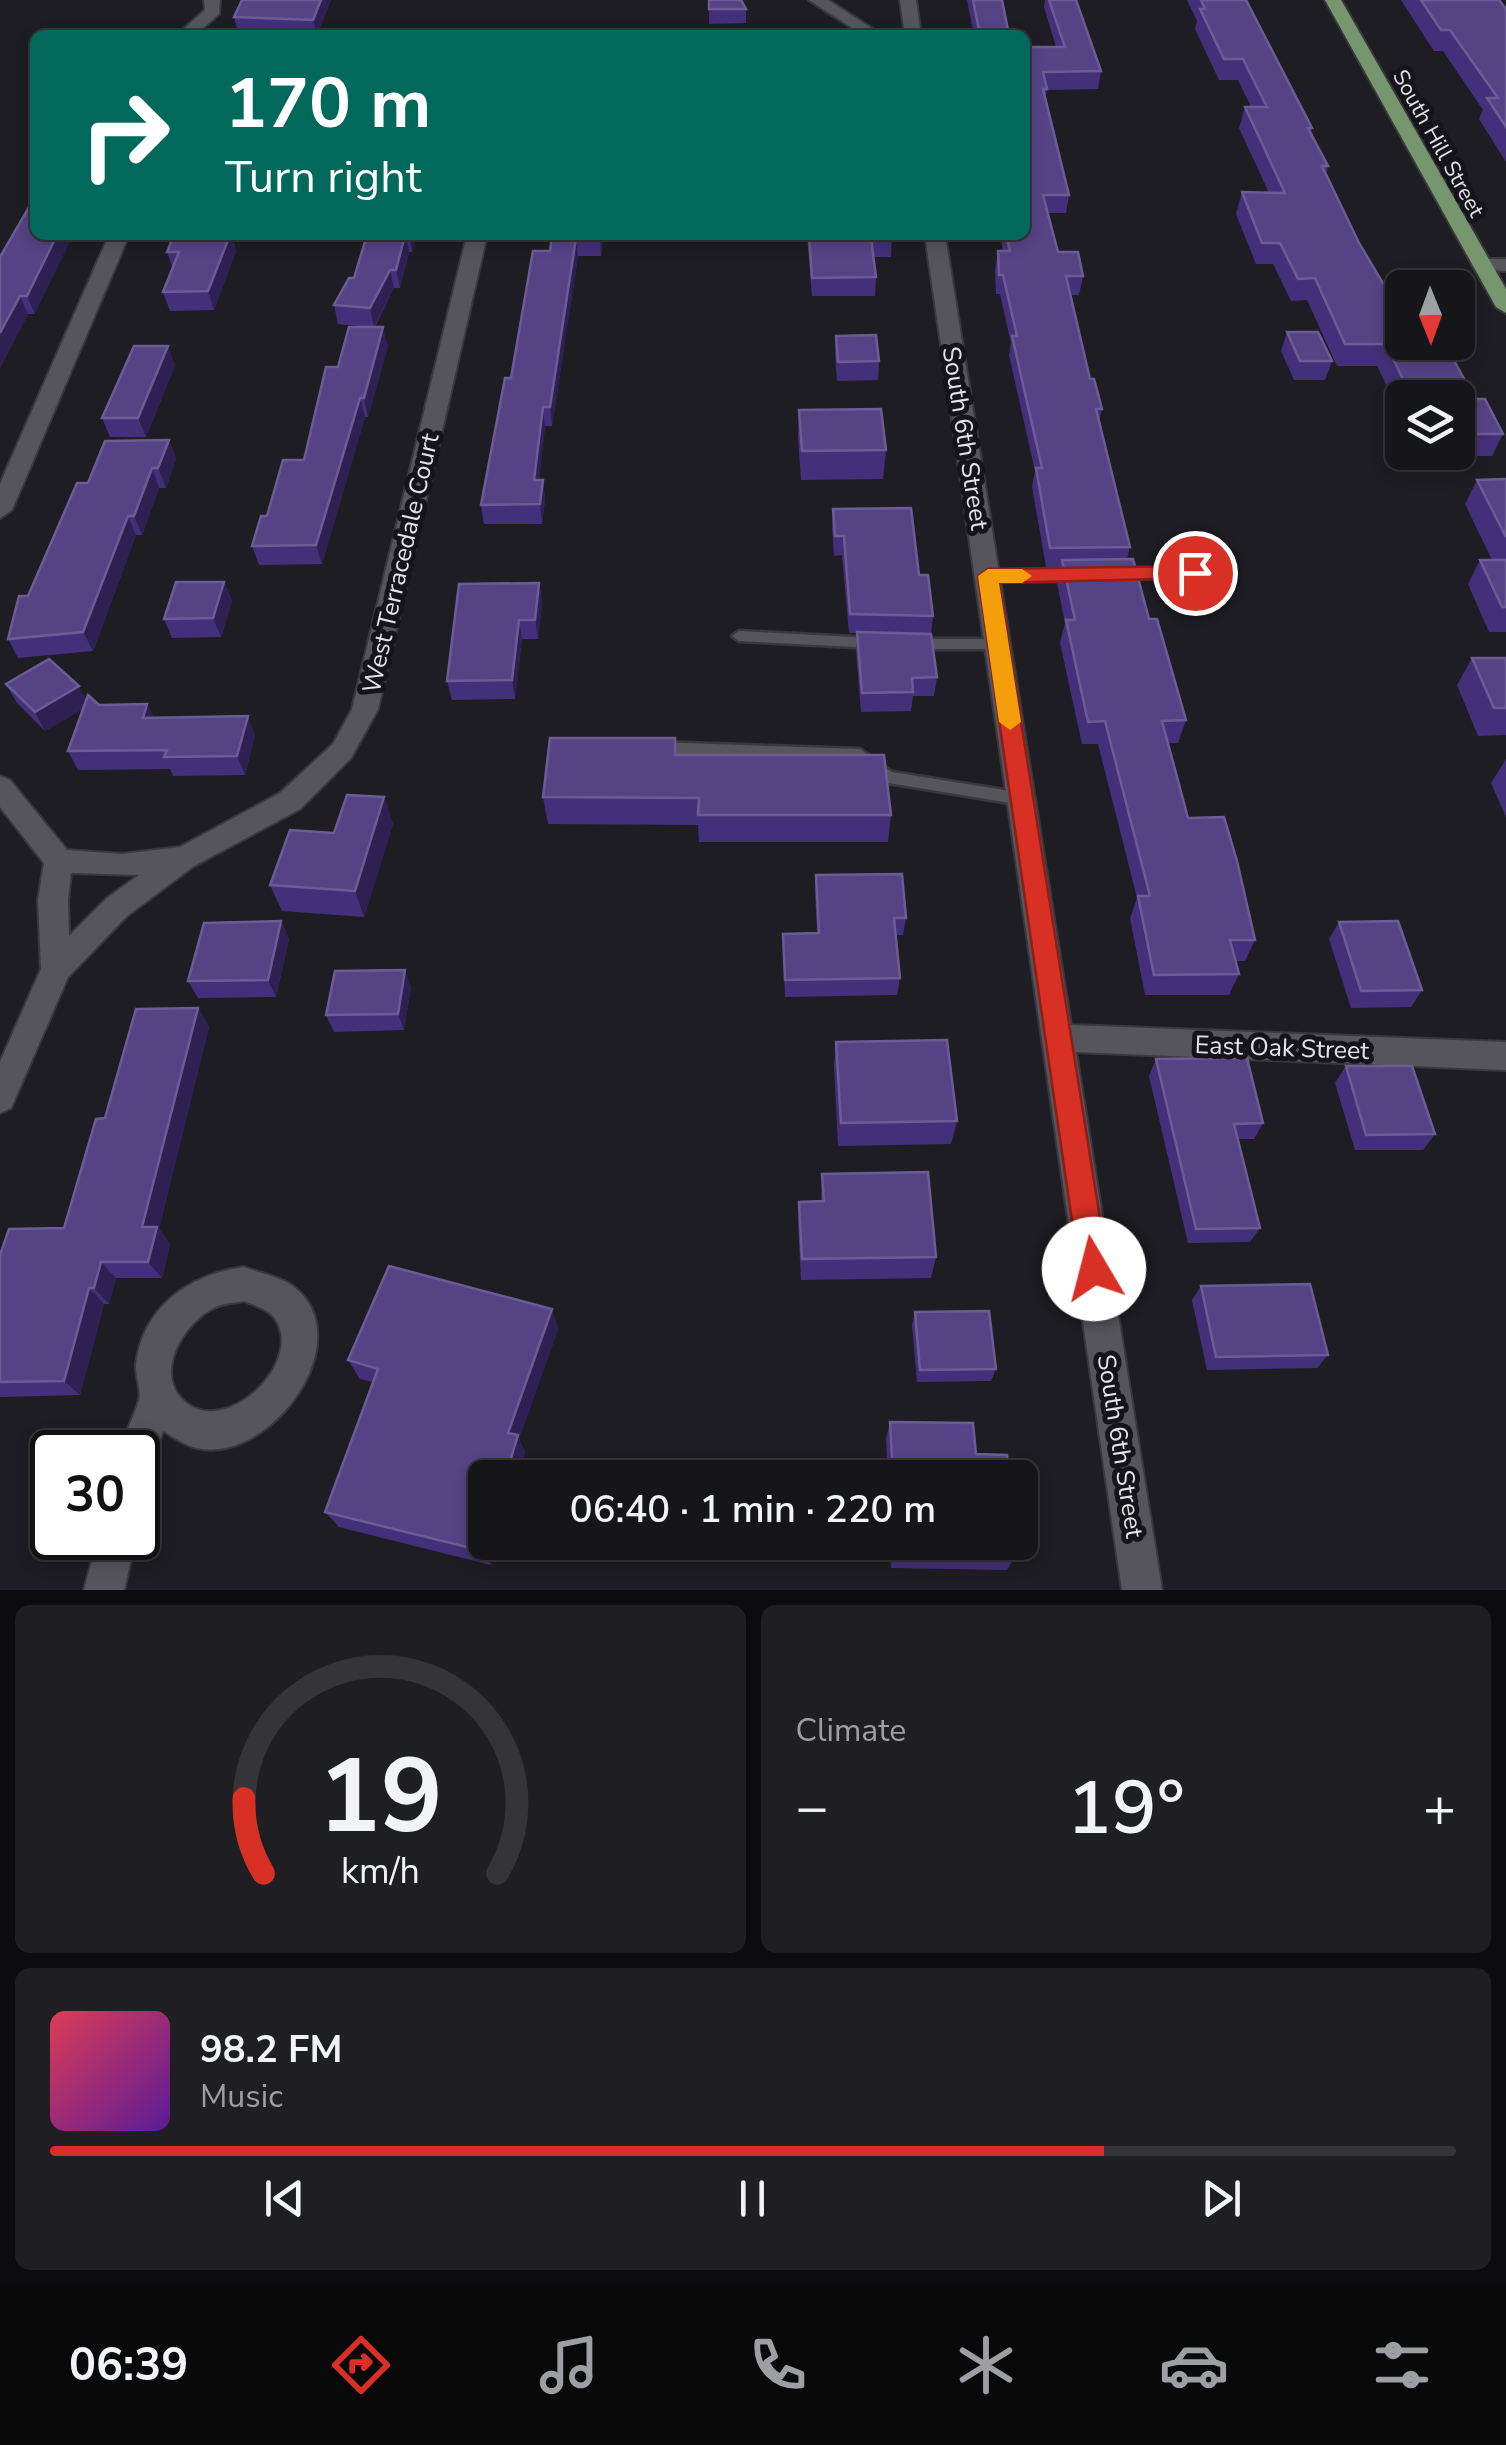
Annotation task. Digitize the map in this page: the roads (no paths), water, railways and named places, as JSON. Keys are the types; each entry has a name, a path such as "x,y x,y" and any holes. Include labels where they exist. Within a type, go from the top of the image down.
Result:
{"main road":[{"name":"South Hill Street","path":"1333,0 1506,307"}],"street":[{"path":"191,30 213,11 212,0"},
{"path":"817,0 866,30"},
{"path":"908,0 912,30"},
{"path":"0,510 117,240"},
{"name":"West Terracedale Court","path":"59,861 122,866 185,858 290,801 342,750 365,708 475,240"},
{"name":"South 6th Street","path":"937,240 1142,1590"},
{"path":"1482,265 1506,265"},
{"path":"0,787 59,861 54,900 56,970"},
{"path":"0,1098 56,970 117,908 185,858"},
{"name":"East Oak Street","path":"1059,1038 1506,1056"},
{"path":"144,1430 159,1400 153,1377 156,1352 173,1320 200,1296 244,1284 265,1288 282,1298 294,1314 300,1336 298,1360 287,1385 268,1406 245,1422 219,1429 194,1428 173,1417 159,1400"},
{"path":"104,1590 112,1560"}],"lane":[{"path":"988,576 1195,573"},
{"path":"740,636 894,644 998,644"},
{"path":"632,747 860,755 888,778 1022,800"}]}
